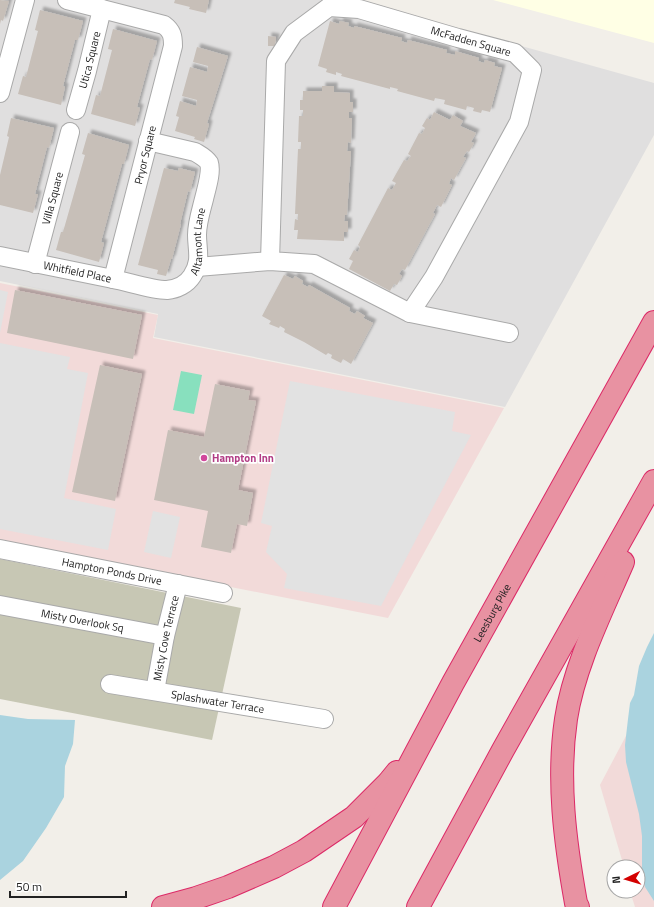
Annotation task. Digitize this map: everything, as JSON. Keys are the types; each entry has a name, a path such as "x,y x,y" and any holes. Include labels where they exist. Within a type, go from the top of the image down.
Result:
{"highway":[{"name":"Leesburg Pike","path":"334,907 453,683 654,322"},
{"path":"418,907 503,750 654,481"},
{"path":"578,907 570,869 564,819 562,751 566,718 574,685 586,648 654,490"},
{"path":"162,907 196,898 228,887 274,867 304,851 354,818 388,783 420,744 453,683"}],"street":[{"path":"0,93 25,0"},
{"path":"67,0 102,9"},
{"name":"McFadden Square","path":"270,261 276,61 294,33 329,7 359,9 515,54 532,70 519,122 434,277 410,313"},
{"name":"Pryor Square","path":"102,9 164,25 169,28 173,38 173,46 113,279"},
{"name":"Utica Square","path":"76,110 102,9"},
{"name":"Villa Square","path":"35,264 70,132"},
{"name":"Altamont Lane","path":"148,141 195,152 201,155 209,164 210,171 199,216 197,234 199,256 197,266 192,276 186,283 178,288 167,290 154,288"},
{"name":"Whitfield Place","path":"0,256 154,288"},
{"path":"197,266 270,261 314,264 410,313 509,333"},
{"name":"Hampton Ponds Drive","path":"0,549 223,593"},
{"name":"Misty Cove Terrace","path":"155,691 165,636 178,584"},
{"name":"Misty Overlook Sq","path":"0,605 165,636"},
{"name":"Splashwater Terrace","path":"110,684 324,719"}],"shaded area":[{"path":"0,0 357,0 654,83 654,135 505,407 154,337 158,314 0,281"},
{"path":"493,0 654,0 654,43"},
{"path":"0,283 158,315 153,338 504,408 388,618 0,540"},
{"path":"0,290 8,292 0,333"},
{"path":"0,343 70,357 67,369 88,373 64,498 116,509 108,550 0,529"},
{"path":"290,381 455,412 452,431 471,435 381,606 284,588 287,574 266,552 272,526 261,523"},
{"path":"153,511 180,517 171,558 144,552"},
{"path":"0,559 241,608 212,740 0,699"},
{"path":"654,683 654,907 635,907 632,899 646,899 646,859 622,859 600,785"}],"green space":[{"path":"181,371 202,375 194,414 173,410"}],"water":[{"path":"654,633 654,901 646,889 646,859 642,859 642,836 639,814 626,762 625,745 630,703 634,695 639,666"},
{"path":"0,715 28,719 75,720 73,744 65,766 64,797 46,828 23,861 0,880"}],"building":[{"path":"0,0 9,1 3,21 1,20 0,24"},
{"path":"175,0 209,0 206,13 189,9 190,7 174,3"},
{"path":"40,10 83,21 78,40 75,40 63,86 65,87 61,105 18,94 23,76 26,77 38,31 35,30"},
{"path":"330,21 339,24 340,21 349,23 348,26 354,28 354,26 402,38 401,41 407,43 408,40 447,50 446,53 455,55 455,51 479,58 478,61 484,63 485,60 495,63 494,66 502,68 490,112 482,110 481,113 473,111 474,108 467,106 466,110 444,104 445,100 435,98 434,101 397,91 398,89 390,87 390,89 341,76 342,74 336,72 336,75 326,72 327,69 318,66"},
{"path":"113,29 157,41 152,60 150,59 137,107 140,108 135,126 91,114 96,95 100,96 112,50 108,49"},
{"path":"268,36 276,37 275,46 268,46"},
{"path":"197,47 228,56 207,123 209,124 204,142 194,139 195,137 175,131 179,117 176,116 180,101 196,106 197,100 182,96 190,67 207,72 208,66 193,62"},
{"path":"322,86 334,86 334,92 350,93 350,102 353,102 353,112 349,112 349,118 352,118 351,143 348,142 347,151 351,151 347,215 345,215 344,221 348,221 348,232 344,232 344,241 297,239 298,230 294,230 295,219 298,220 298,214 295,214 298,149 301,149 301,142 298,142 299,116 303,116 303,110 300,110 300,100 303,100 303,91 322,91"},
{"path":"434,112 450,120 453,115 463,121 460,126 476,133 471,142 474,143 469,152 467,151 463,157 466,158 454,180 451,178 449,184 452,185 441,207 437,205 433,213 435,214 405,270 402,269 399,274 402,276 397,285 394,284 390,291 349,269 353,261 349,259 354,250 358,252 360,247 358,245 388,188 392,190 396,183 392,181 404,160 407,161 411,156 408,154 419,133 422,134 425,128 422,126 427,118 430,120"},
{"path":"11,118 54,128 49,148 47,147 35,194 38,194 33,213 0,205 0,175 9,137 7,136"},
{"path":"88,133 129,145 124,164 122,164 101,242 104,243 99,262 56,250 61,232 63,232 85,155 82,154"},
{"path":"164,168 178,171 179,168 195,172 190,192 188,191 172,259 166,276 157,274 158,270 138,265"},
{"path":"284,275 293,279 295,276 303,281 302,284 308,287 309,285 350,308 349,311 355,314 357,311 365,316 363,318 373,323 351,364 343,359 341,363 331,358 332,355 328,353 326,355 284,332 285,329 280,326 279,328 269,324 271,321 262,316"},
{"path":"15,290 142,315 133,359 7,333"},
{"path":"100,365 142,374 115,501 72,492"},
{"name":"Hampton Inn","path":"215,384 250,391 248,400 256,401 238,490 253,493 247,526 237,524 231,553 201,547 208,511 154,500 168,430 204,437"}],"place":[{"name":"Hampton Inn","path":"204,458"}]}
